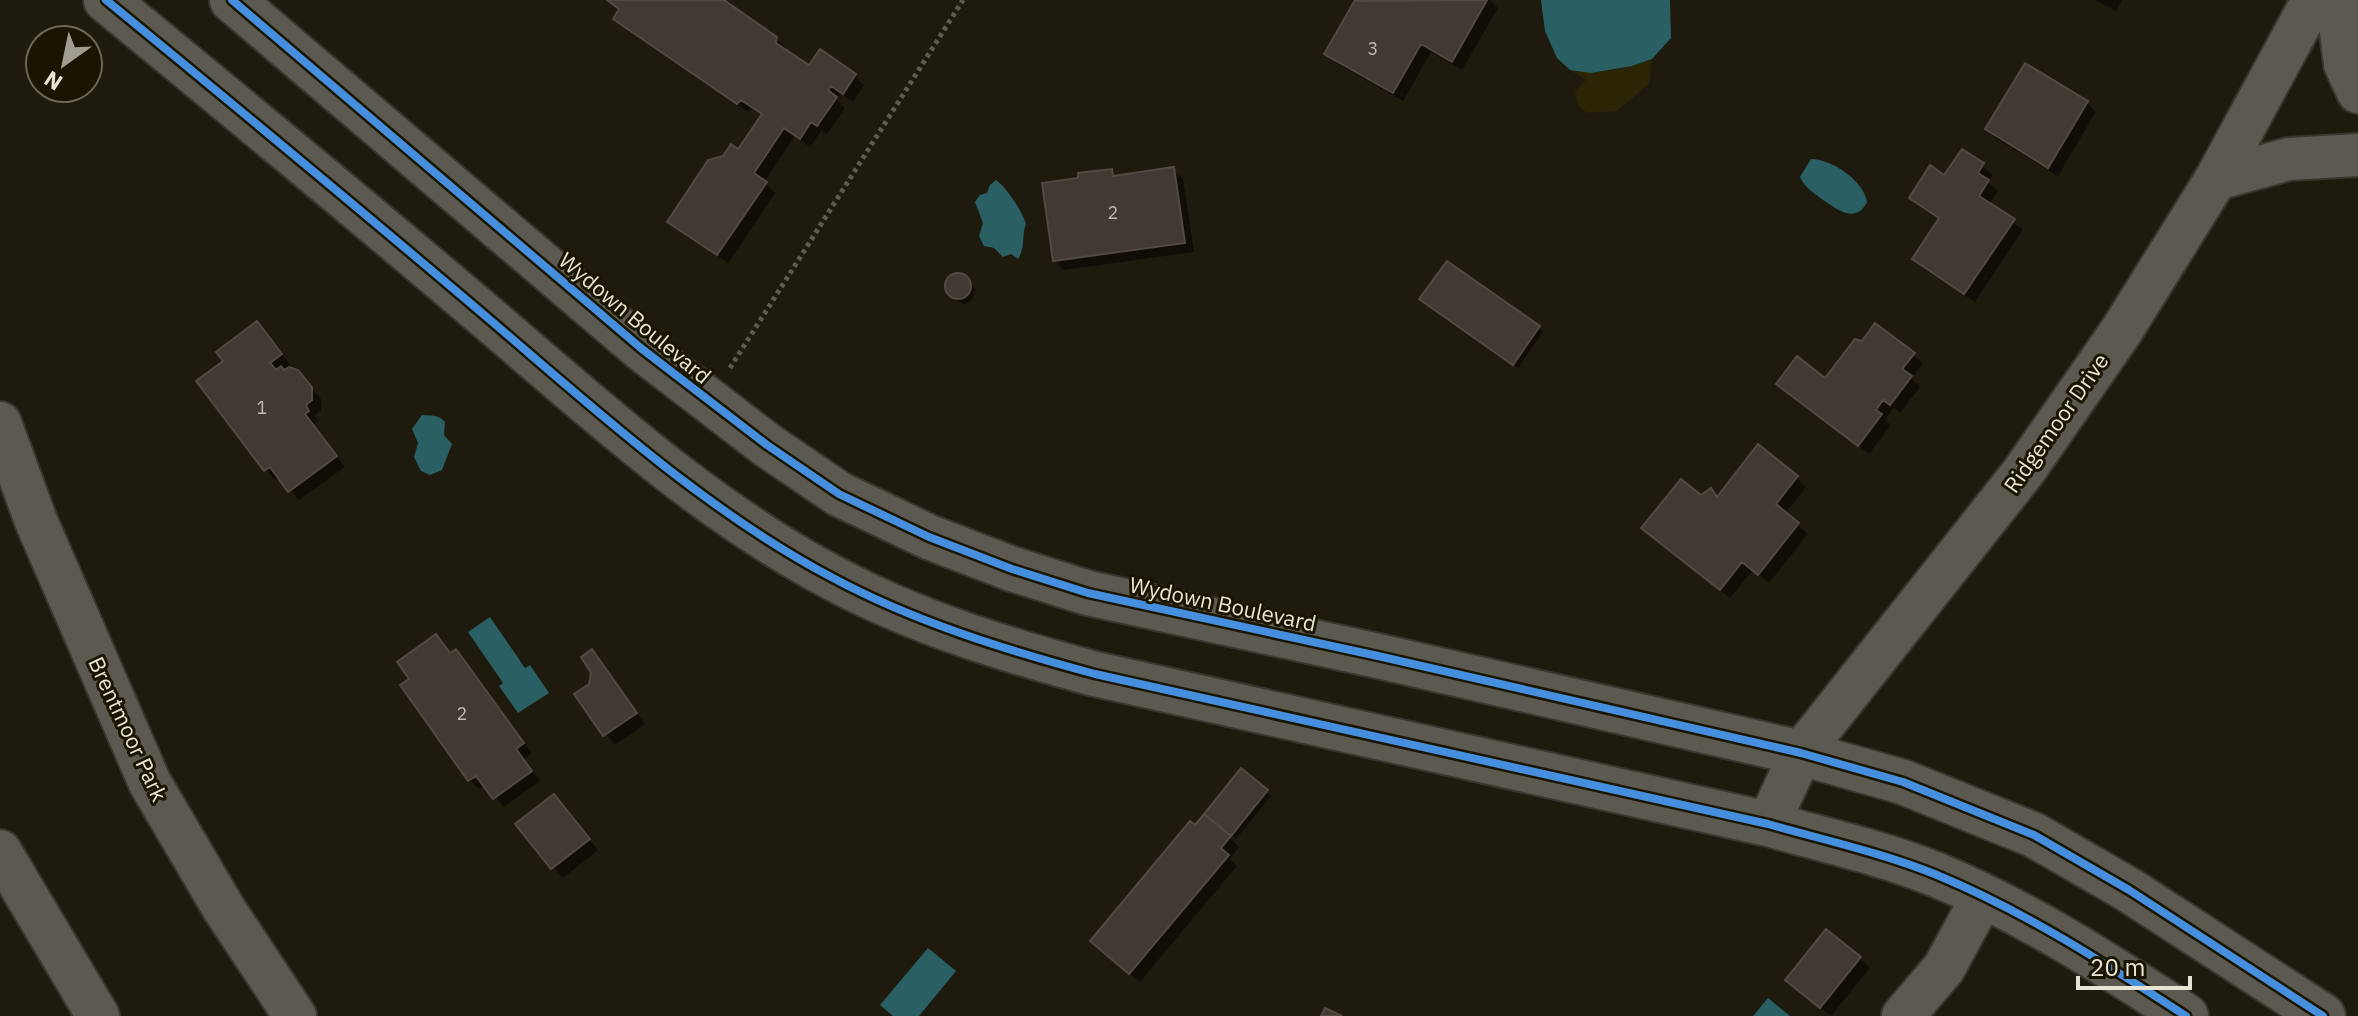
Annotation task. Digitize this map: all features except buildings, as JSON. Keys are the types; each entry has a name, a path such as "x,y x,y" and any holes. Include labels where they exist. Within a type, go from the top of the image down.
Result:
{"street":[{"path":"106,0 694,489 770,541 833,578 894,607 1026,655 1095,674 1768,824 1873,854 1934,874 1983,896 2108,964 2186,1016"},
{"name":"Wydown Boulevard","path":"232,0 642,349 767,445 839,494 929,537 1012,569 1088,593 1801,753 1903,782 2034,835 2129,890 2323,1016"},
{"name":"Ridgemoor Drive","path":"1768,824 1801,753 2024,471 2122,330 2216,179 2313,0"},
{"path":"2337,0 2345,64 2358,92"},
{"path":"2216,179 2289,159 2358,155"},
{"name":"Brentmoor Park","path":"0,423 36,521 150,783 224,909 295,1016"},
{"path":"0,851 98,1016"},
{"path":"1903,1016 1944,968 1983,896"}],"path":[{"path":"729,369 963,0"}],"sand":[{"path":"1652,59 1649,84 1617,111 1587,113 1578,105 1575,91 1586,80 1570,70 1612,70"}],"water":[{"path":"1541,0 1670,0 1671,38 1652,59 1632,66 1591,73 1570,70 1557,58 1545,31"},
{"path":"1811,159 1837,167 1854,179 1865,194 1867,202 1863,209 1846,213 1807,187 1800,177"},
{"path":"996,180 1014,200 1026,224 1018,259 1011,254 1003,257 994,248 984,246 979,236 983,223 975,202 980,195 987,193"},
{"path":"422,415 442,419 445,422 444,435 452,444 442,470 430,475 421,471 414,457 418,443 412,429"},
{"path":"490,617 525,668 530,665 549,693 518,713 499,686 503,683 468,632"},
{"path":"928,948 956,971 919,1016 893,1016 880,1005"},
{"path":"1768,998 1790,1016 1753,1016"}],"cycle path":[{"path":"106,0 654,458 741,522 864,594 961,634 1095,674 1768,824 1896,860 1937,875 2034,922 2186,1016"},
{"path":"232,0 642,349 767,445 839,494 929,537 1012,569 1088,593 1801,753 1903,782 2034,835 2129,890 2323,1016"}]}
